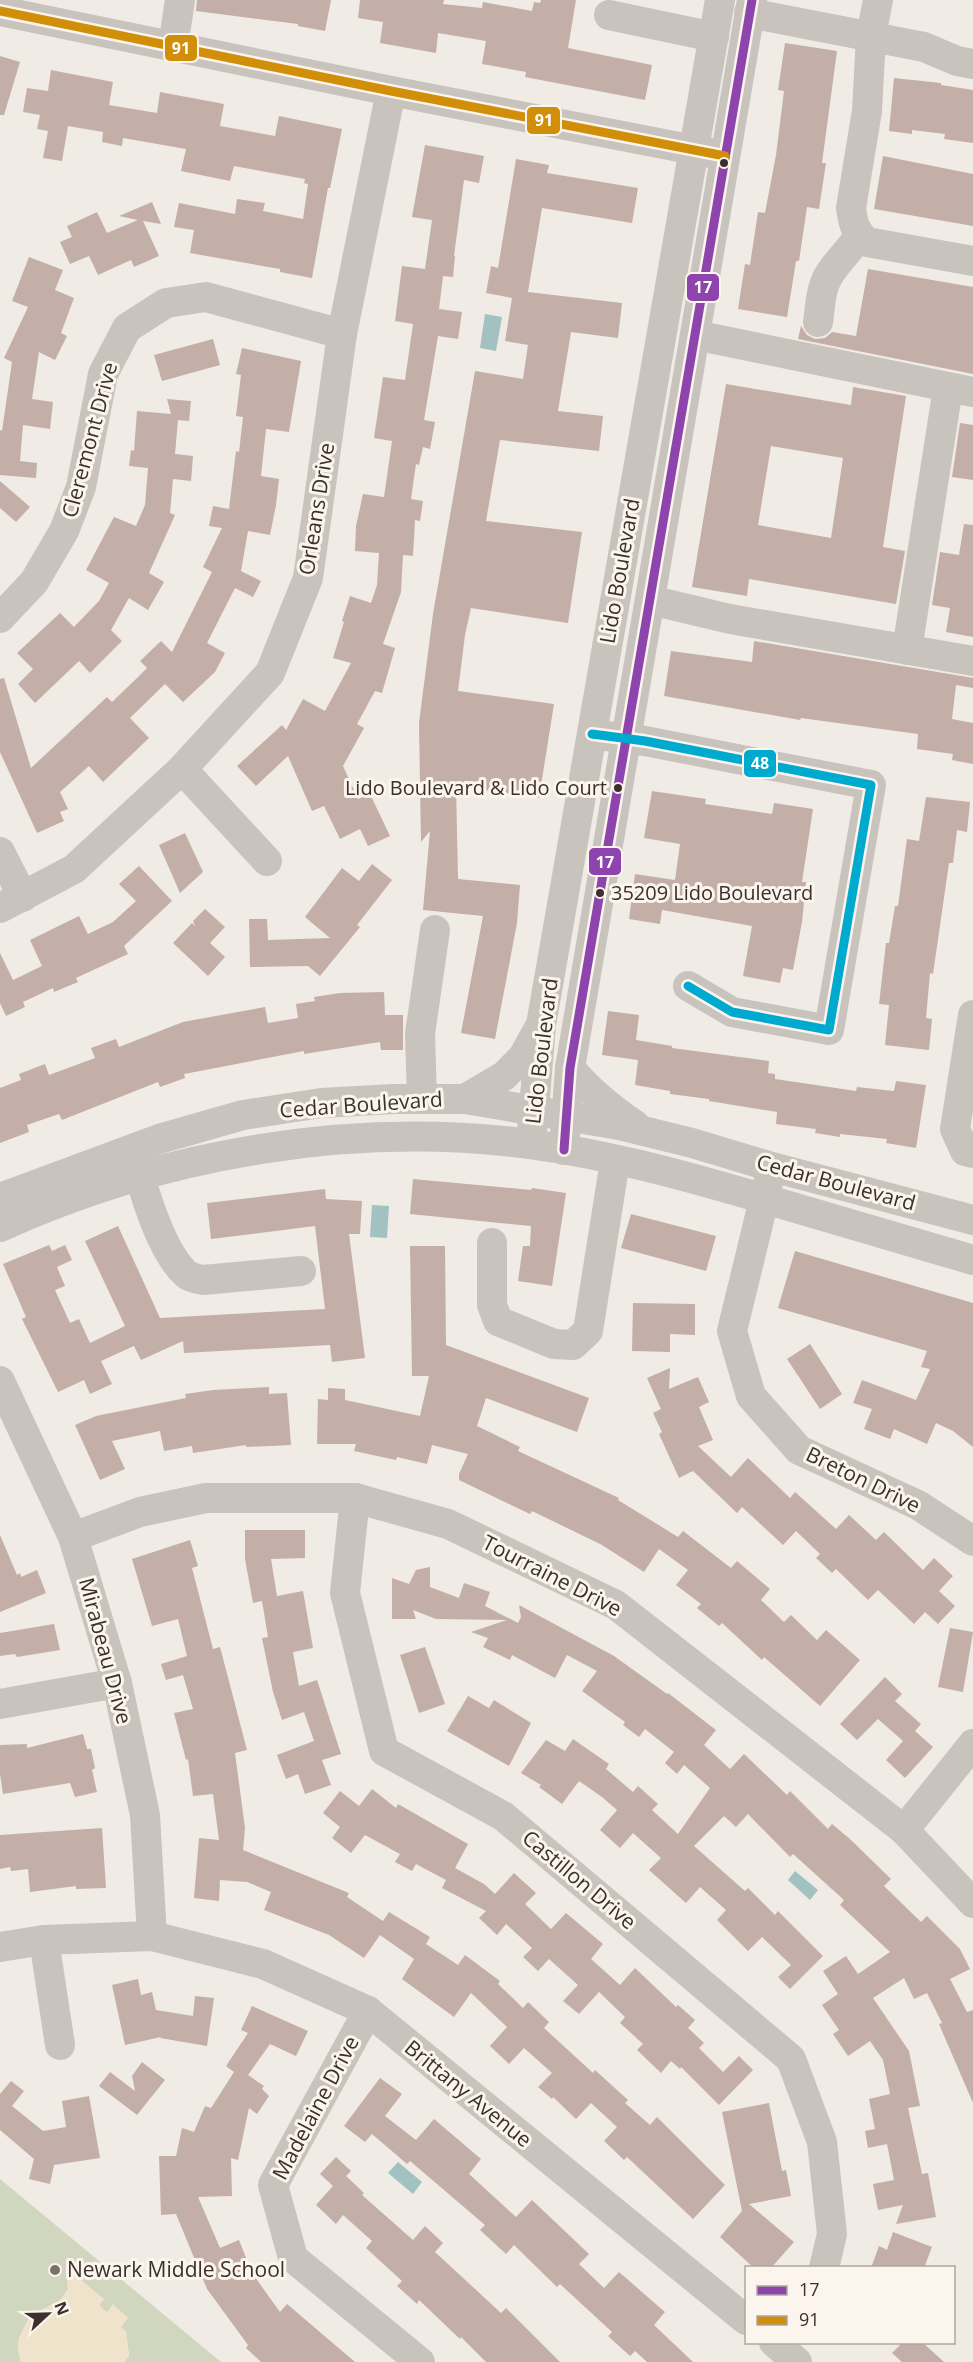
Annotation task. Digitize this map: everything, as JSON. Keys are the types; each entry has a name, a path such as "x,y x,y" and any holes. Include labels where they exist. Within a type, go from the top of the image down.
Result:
{"street":[{"path":"173,47 180,0"},
{"name":"Lido Boulevard","path":"531,1144 541,1025 720,0"},
{"path":"878,0 871,36 867,111 851,208 853,224 858,235 867,242 973,261"},
{"path":"751,6 924,47 957,61 973,64"},
{"name":"Lido Boulevard","path":"564,1150 570,1068 751,6"},
{"path":"0,12 391,92 725,156"},
{"path":"609,15 714,37"},
{"name":"Orleans Drive","path":"11,903 74,869 182,769 270,673 308,578 342,334 391,92"},
{"path":"818,322 824,284 830,273 852,248 858,235"},
{"name":"Cleremont Drive","path":"0,618 34,582 64,531 81,487 103,374 127,328 166,303 206,297 342,334"},
{"path":"695,335 961,390 907,650"},
{"path":"650,600 730,619 973,661"},
{"path":"603,672 636,678"},
{"path":"592,734 871,785 829,1030 732,1012 688,986"},
{"path":"182,769 267,861"},
{"path":"0,852 11,903"},
{"path":"422,1099 420,1034 435,930"},
{"path":"973,1015 955,1129 965,1151 973,1153"},
{"path":"465,1099 504,1076 524,1057 541,1025"},
{"path":"570,1068 587,1088 613,1110 645,1131"},
{"name":"Cedar Boulevard","path":"0,1198 159,1138 243,1115 321,1103 465,1099 645,1131 973,1220"},
{"name":"Cedar Boulevard","path":"0,1227 91,1191 171,1167 249,1150 400,1138 469,1139 531,1144 685,1176 973,1260"},
{"path":"492,1244 492,1305 498,1321 554,1344 573,1346 588,1331 615,1161"},
{"name":"Breton Drive","path":"771,1167 732,1331 751,1396 799,1450 918,1505 973,1541"},
{"path":"140,1176 147,1203 166,1246 186,1274 192,1278 203,1280 301,1271"},
{"name":"Mirabeau Drive","path":"0,1381 73,1537 117,1683 145,1815 152,1936"},
{"name":"Tourraine Drive","path":"73,1537 140,1512 206,1498 355,1498 448,1524 616,1605 904,1830 973,1904"},
{"name":"Castillon Drive","path":"355,1498 345,1593 384,1751 503,1816 791,2059 822,2142 832,2234 824,2266"},
{"path":"0,1704 117,1683"},
{"path":"904,1830 973,1744"},
{"name":"Brittany Avenue","path":"0,1947 44,1940 152,1936 263,1964 368,2011 745,2318"},
{"path":"44,1940 60,2045"},
{"name":"Madelaine Drive","path":"368,2011 273,2185 293,2258 420,2362"},
{"path":"775,2344 797,2362"}],"green space":[{"name":"Newark Middle School","path":"0,2179 221,2362 124,2362 129,2356 126,2332 99,2305 104,2299 69,2289 59,2301 30,2316 19,2338 18,2349 21,2362 0,2362"}],"sand":[{"path":"73,2273 104,2299 99,2305 107,2312 113,2304 128,2318 121,2327 126,2332 129,2356 124,2362 21,2362 18,2349 19,2338 30,2316 59,2301 68,2289 67,2281"}],"water":[{"path":"485,314 502,317 496,351 480,348"},
{"path":"372,1205 389,1206 387,1238 370,1237"},
{"path":"795,1871 818,1890 810,1900 788,1880"},
{"path":"398,2162 422,2182 413,2194 388,2173"}],"building":[{"path":"197,0 331,0 325,31 298,26 298,24 196,11"},
{"path":"360,0 444,0 443,4 482,8 483,2 532,11 534,2 540,3 541,0 576,0 568,48 652,65 645,100 525,77 526,72 482,64 486,41 438,33 436,53 380,43 383,22 358,18"},
{"path":"785,43 837,51 822,163 826,163 819,209 807,207 787,317 738,309 745,264 750,265 758,212 765,213 776,155 784,91 778,90"},
{"path":"0,56 20,62 4,115 0,115"},
{"path":"51,70 113,82 109,105 157,113 160,92 224,104 220,126 275,136 279,116 342,129 330,188 328,188 312,278 280,272 280,269 190,253 194,230 174,227 179,203 235,214 237,199 265,203 263,211 303,219 308,184 304,183 305,179 234,166 230,181 181,171 186,149 123,138 122,146 102,142 103,132 68,126 62,161 43,158 48,131 37,129 40,115 23,112 27,88 48,91"},
{"path":"894,78 941,83 941,85 973,90 973,143 944,139 945,134 912,130 912,134 889,131"},
{"path":"425,145 484,156 479,183 464,180 453,277 443,276 439,309 462,312 458,339 438,336 424,420 435,422 430,449 423,447 419,465 416,464 411,499 423,501 420,521 415,520 413,556 403,555 401,592 383,644 395,648 382,693 375,691 357,724 364,728 343,766 358,799 370,794 390,836 368,846 360,829 340,839 324,806 312,811 288,756 256,786 237,766 282,725 286,730 303,699 325,711 351,663 333,658 350,596 371,603 377,585 379,553 355,551 356,526 363,494 384,497 392,441 374,438 383,377 405,380 413,324 395,321 402,266 425,269 432,220 412,217"},
{"path":"883,156 973,174 973,226 874,209"},
{"path":"516,159 549,165 547,173 638,188 632,223 542,208 528,292 622,303 618,338 571,332 558,411 603,416 599,451 500,440 486,521 582,532 568,623 471,608 465,635 458,691 554,704 539,798 456,786 458,879 520,885 517,923 495,1039 461,1033 483,916 423,910 430,831 421,842 419,723 433,614 475,371 523,379 528,345 505,341 512,298 486,293 491,266 498,268"},
{"path":"152,202 161,224 143,221 159,256 134,267 131,260 98,275 89,256 70,264 60,242 72,237 67,226 97,212 107,233 138,220 119,216"},
{"path":"29,257 63,270 55,290 74,298 61,333 67,336 55,360 39,352 32,399 53,402 50,429 23,425 20,461 37,463 36,478 0,475 0,430 2,431 12,362 4,358 28,307 12,301"},
{"path":"868,269 973,287 973,374 798,339 801,326 807,335 815,339 825,338 832,332 856,336"},
{"path":"213,339 220,365 162,381 154,355"},
{"path":"242,348 301,361 289,432 266,429 261,476 279,479 276,505 270,535 248,531 241,571 261,581 253,597 235,588 207,643 225,653 215,672 183,702 165,684 130,718 149,738 103,782 89,766 60,792 68,809 60,812 64,821 37,833 0,752 0,679 4,678 31,768 107,697 112,702 136,679 147,668 140,661 161,641 172,652 212,572 203,567 222,528 209,526 213,506 229,509 236,451 239,452 243,417 236,416 241,375 236,374"},
{"path":"726,384 851,405 853,387 906,396 883,547 905,551 896,604 749,579 747,596 692,587","holes":["771,446 843,458 831,538 758,525"]},
{"path":"167,399 191,401 189,421 178,420 175,454 193,456 191,481 173,479 170,513 175,515 149,573 164,582 148,610 129,598 111,630 122,641 90,673 79,661 35,703 18,684 33,669 17,653 60,613 74,627 99,601 109,583 86,570 114,517 136,526 145,505 148,468 129,466 131,450 134,451 137,411 171,414"},
{"path":"960,423 973,425 973,480 952,477"},
{"path":"0,481 30,507 16,522 0,508"},
{"path":"964,524 973,525 973,637 946,632 950,608 932,605 940,552 959,555"},
{"path":"754,641 973,678 973,688 956,685 952,719 973,723 973,764 952,760 953,754 917,749 918,734 801,718 800,720 664,696 671,651 752,662"},
{"path":"652,791 706,799 705,804 772,814 774,803 813,809 802,882 806,882 802,922 793,970 783,968 780,983 743,976 752,926 662,910 660,924 629,919 635,874 675,880 680,844 644,838"},
{"path":"926,797 970,802 967,832 957,830 953,863 949,863 933,974 930,973 926,1018 932,1019 929,1050 885,1045 889,1005 879,1004 886,943 889,943 895,906 898,906 907,839 919,841"},
{"path":"185,833 203,872 180,893 159,845"},
{"path":"372,864 392,880 357,925 360,927 320,976 308,966 250,967 249,919 267,919 268,940 330,938 305,917 342,868 359,881"},
{"path":"139,866 172,901 124,946 128,954 76,978 78,982 54,992 53,988 23,1002 25,1007 6,1016 0,1003 0,953 13,980 42,966 30,940 79,916 88,934 113,922 136,901 119,884"},
{"path":"205,909 225,927 210,943 225,957 208,976 173,943 192,923 195,926 193,921"},
{"path":"384,992 385,1015 403,1015 403,1050 381,1050 380,1042 304,1054 304,1051 184,1074 185,1078 160,1087 158,1082 62,1120 59,1114 27,1125 29,1132 0,1143 0,1088 21,1080 19,1074 45,1064 49,1075 95,1058 91,1048 116,1039 119,1047 183,1022 265,1007 268,1023 298,1018 296,1004 315,1001 314,997 340,993"},
{"path":"608,1011 639,1015 636,1040 672,1046 672,1048 769,1061 768,1073 775,1074 775,1079 856,1091 857,1087 894,1091 896,1081 926,1085 916,1148 886,1143 887,1139 840,1134 840,1137 815,1133 816,1129 776,1124 777,1112 670,1094 670,1091 635,1085 638,1060 602,1055"},
{"path":"413,1179 531,1190 532,1188 566,1193 552,1286 518,1281 523,1246 530,1246 531,1226 410,1214"},
{"path":"325,1189 326,1199 362,1201 360,1234 349,1234 365,1358 332,1362 330,1345 184,1353 183,1341 141,1360 134,1346 101,1361 112,1384 90,1394 84,1380 58,1392 22,1319 26,1317 3,1264 49,1245 52,1251 65,1245 72,1260 57,1267 65,1286 55,1290 70,1323 79,1319 90,1343 125,1326 85,1241 118,1226 160,1318 325,1309 315,1226 211,1239 207,1203"},
{"path":"631,1214 716,1236 706,1271 621,1248"},
{"path":"410,1246 445,1246 446,1345 589,1398 577,1432 486,1398 477,1426 520,1447 518,1451 619,1498 618,1500 678,1537 683,1531 731,1568 737,1561 770,1589 761,1600 784,1622 791,1615 817,1640 826,1630 860,1660 820,1706 764,1657 762,1660 722,1623 719,1626 697,1608 701,1604 676,1585 688,1570 659,1549 644,1572 602,1545 532,1511 530,1514 459,1480 459,1474 468,1454 432,1445 427,1464 354,1451 356,1444 317,1444 318,1399 328,1400 328,1388 345,1389 345,1400 420,1416 429,1376 412,1376"},
{"path":"795,1251 973,1303 973,1447 953,1431 936,1423 927,1444 894,1429 890,1439 864,1429 872,1409 853,1403 862,1380 916,1400 930,1369 921,1367 927,1351 778,1308"},
{"path":"633,1303 695,1304 695,1335 670,1334 670,1352 632,1351"},
{"path":"810,1344 842,1394 820,1409 787,1359"},
{"path":"670,1368 669,1389 698,1377 709,1402 699,1407 713,1440 698,1446 731,1477 748,1458 790,1498 795,1492 836,1529 849,1515 876,1540 884,1532 923,1570 934,1558 953,1576 939,1591 955,1606 938,1624 925,1612 914,1624 878,1590 868,1600 836,1569 832,1573 816,1558 820,1554 796,1531 783,1545 742,1507 737,1513 693,1471 679,1478 659,1434 662,1432 653,1413 661,1409 647,1378"},
{"path":"269,1387 269,1394 287,1393 291,1445 246,1447 246,1445 193,1453 192,1446 164,1451 160,1431 112,1441 125,1469 100,1480 75,1425 96,1416 186,1398 185,1394"},
{"path":"245,1530 305,1530 305,1558 271,1559 277,1596 303,1591 313,1648 293,1652 299,1686 317,1680 341,1754 322,1760 331,1785 305,1794 298,1774 286,1779 277,1755 314,1741 304,1712 282,1720 273,1692 262,1638 268,1637 262,1601 253,1603 245,1559"},
{"path":"0,1535 17,1575 20,1573 21,1577 37,1570 46,1593 0,1612"},
{"path":"190,1540 198,1566 192,1568 213,1649 220,1647 247,1750 235,1753 245,1828 243,1850 349,1893 347,1897 383,1921 389,1912 430,1937 426,1944 458,1965 465,1955 500,1981 498,1984 523,2008 528,2002 549,2022 544,2028 593,2073 595,2070 628,2100 625,2103 650,2125 657,2117 725,2185 693,2219 627,2157 624,2160 604,2141 617,2127 591,2103 576,2119 553,2097 552,2099 538,2087 552,2073 524,2048 509,2064 490,2046 507,2027 471,1993 454,2017 402,1979 414,1959 380,1935 364,1958 329,1935 264,1910 271,1892 247,1882 220,1880 219,1901 194,1898 199,1838 219,1840 213,1794 193,1796 188,1759 186,1760 174,1713 193,1709 183,1675 166,1680 161,1664 187,1656 178,1619 152,1626 132,1559"},
{"path":"430,1567 430,1587 459,1598 464,1583 490,1592 485,1606 518,1623 521,1617 519,1605 614,1656 668,1693 716,1730 704,1745 730,1769 744,1754 787,1795 790,1791 828,1829 832,1824 850,1839 891,1879 884,1886 921,1922 927,1916 960,1949 970,1969 950,1979 967,2012 973,2010 973,2103 939,2024 942,2023 927,1993 914,1999 904,1978 873,1998 909,2051 920,2106 908,2108 922,2174 928,2173 936,2217 896,2224 903,2205 878,2210 873,2184 894,2180 887,2144 868,2148 865,2131 875,2129 869,2099 890,2094 883,2060 870,2041 848,2056 833,2034 839,2030 822,2005 838,1994 823,1971 846,1956 858,1974 890,1952 840,1905 844,1900 793,1854 790,1857 748,1814 736,1827 724,1816 694,1846 745,1891 748,1888 775,1915 778,1911 823,1956 790,1989 778,1977 791,1965 762,1937 748,1951 717,1920 726,1910 700,1887 686,1903 649,1870 661,1858 633,1833 620,1848 600,1830 617,1810 602,1797 579,1781 562,1804 539,1787 541,1785 521,1773 546,1740 565,1751 573,1739 609,1764 606,1769 633,1792 638,1786 658,1804 652,1810 678,1834 710,1788 684,1765 677,1774 665,1763 674,1752 645,1729 639,1737 623,1725 625,1722 582,1691 597,1671 567,1655 555,1678 512,1655 510,1660 483,1647 488,1638 471,1632 507,1620 436,1619 413,1610 416,1619 392,1619 392,1578 409,1584 416,1570"},
{"path":"54,1624 60,1650 17,1657 15,1654 0,1656 0,1633"},
{"path":"950,1628 973,1632 963,1692 938,1687"},
{"path":"425,1647 445,1704 419,1713 400,1655"},
{"path":"885,1677 902,1694 895,1701 921,1724 915,1731 933,1747 905,1778 886,1760 903,1741 878,1719 857,1740 840,1724"},
{"path":"468,1696 489,1708 494,1700 531,1723 509,1766 447,1731"},
{"path":"83,1734 87,1749 91,1749 95,1768 92,1770 97,1792 75,1797 70,1783 3,1794 0,1745 27,1744 27,1748"},
{"path":"372,1789 396,1808 398,1804 468,1844 455,1868 484,1884 495,1894 514,1873 536,1893 525,1904 551,1929 566,1913 603,1944 591,1959 620,1985 635,1968 676,2007 678,2005 695,2020 688,2028 704,2043 699,2048 723,2072 739,2056 753,2070 719,2105 681,2067 680,2069 671,2061 661,2073 637,2050 643,2044 620,2023 625,2017 599,1992 579,2014 563,2001 578,1985 549,1959 538,1971 523,1957 532,1948 506,1924 497,1935 479,1918 486,1911 442,1888 446,1880 416,1864 412,1871 395,1862 400,1854 365,1835 351,1853 332,1838 340,1827 323,1813 340,1791 359,1806"},
{"path":"102,1828 106,1888 76,1889 76,1886 30,1892 28,1869 11,1871 10,1867 0,1869 0,1835"},
{"path":"138,1979 141,1995 152,1992 156,2010 193,2016 195,1996 214,1998 207,2046 161,2037 125,2045 112,1985"},
{"path":"252,2006 308,2031 296,2056 270,2044 248,2075 264,2086 262,2089 269,2096 257,2114 249,2108 238,2160 231,2158 232,2196 198,2197 220,2248 239,2240 252,2273 280,2312 287,2304 355,2362 261,2362 246,2348 248,2345 207,2289 176,2214 161,2215 159,2156 176,2156 182,2128 194,2132 205,2106 211,2108 234,2072 226,2066 248,2033 241,2030"},
{"path":"142,2062 165,2080 137,2115 99,2086 110,2072 135,2091 132,2076"},
{"path":"380,2078 402,2094 385,2116 416,2140 434,2119 481,2159 469,2174 516,2217 532,2200 589,2254 579,2264 604,2288 619,2272 665,2312 654,2325 693,2362 647,2362 635,2351 630,2356 608,2336 612,2332 560,2284 557,2287 514,2245 506,2254 480,2230 485,2225 410,2161 407,2164 372,2134 365,2142 344,2126"},
{"path":"11,2081 24,2091 12,2106 43,2131 66,2127 62,2101 89,2096 100,2158 54,2165 50,2184 29,2179 34,2159 0,2130 0,2094"},
{"path":"769,2103 782,2171 786,2170 791,2196 749,2204 794,2242 773,2266 752,2266 720,2237 742,2211 722,2112"},
{"path":"336,2157 351,2171 346,2176 364,2193 362,2195 413,2240 425,2226 443,2243 435,2252 501,2313 506,2308 560,2362 486,2362 419,2300 417,2304 397,2286 402,2281 366,2248 372,2241 343,2215 336,2224 316,2205 333,2186 320,2174"},
{"path":"893,2232 932,2247 925,2266 872,2266 879,2246 887,2250"},
{"path":"901,2344 924,2344 944,2362 902,2362 892,2353"}],"transit line":[{"name":"17","path":"564,1150 570,1068 752,0"},
{"name":"91","path":"0,11 725,156"},
{"name":"48","path":"592,734 645,741 871,785 829,1030 732,1012 688,986"}],"place":[{"name":"Lido Boulevard & Lido Court","path":"618,788"},
{"name":"35209 Lido Boulevard","path":"600,893"},
{"name":"Newark Middle School","path":"55,2270"}]}
